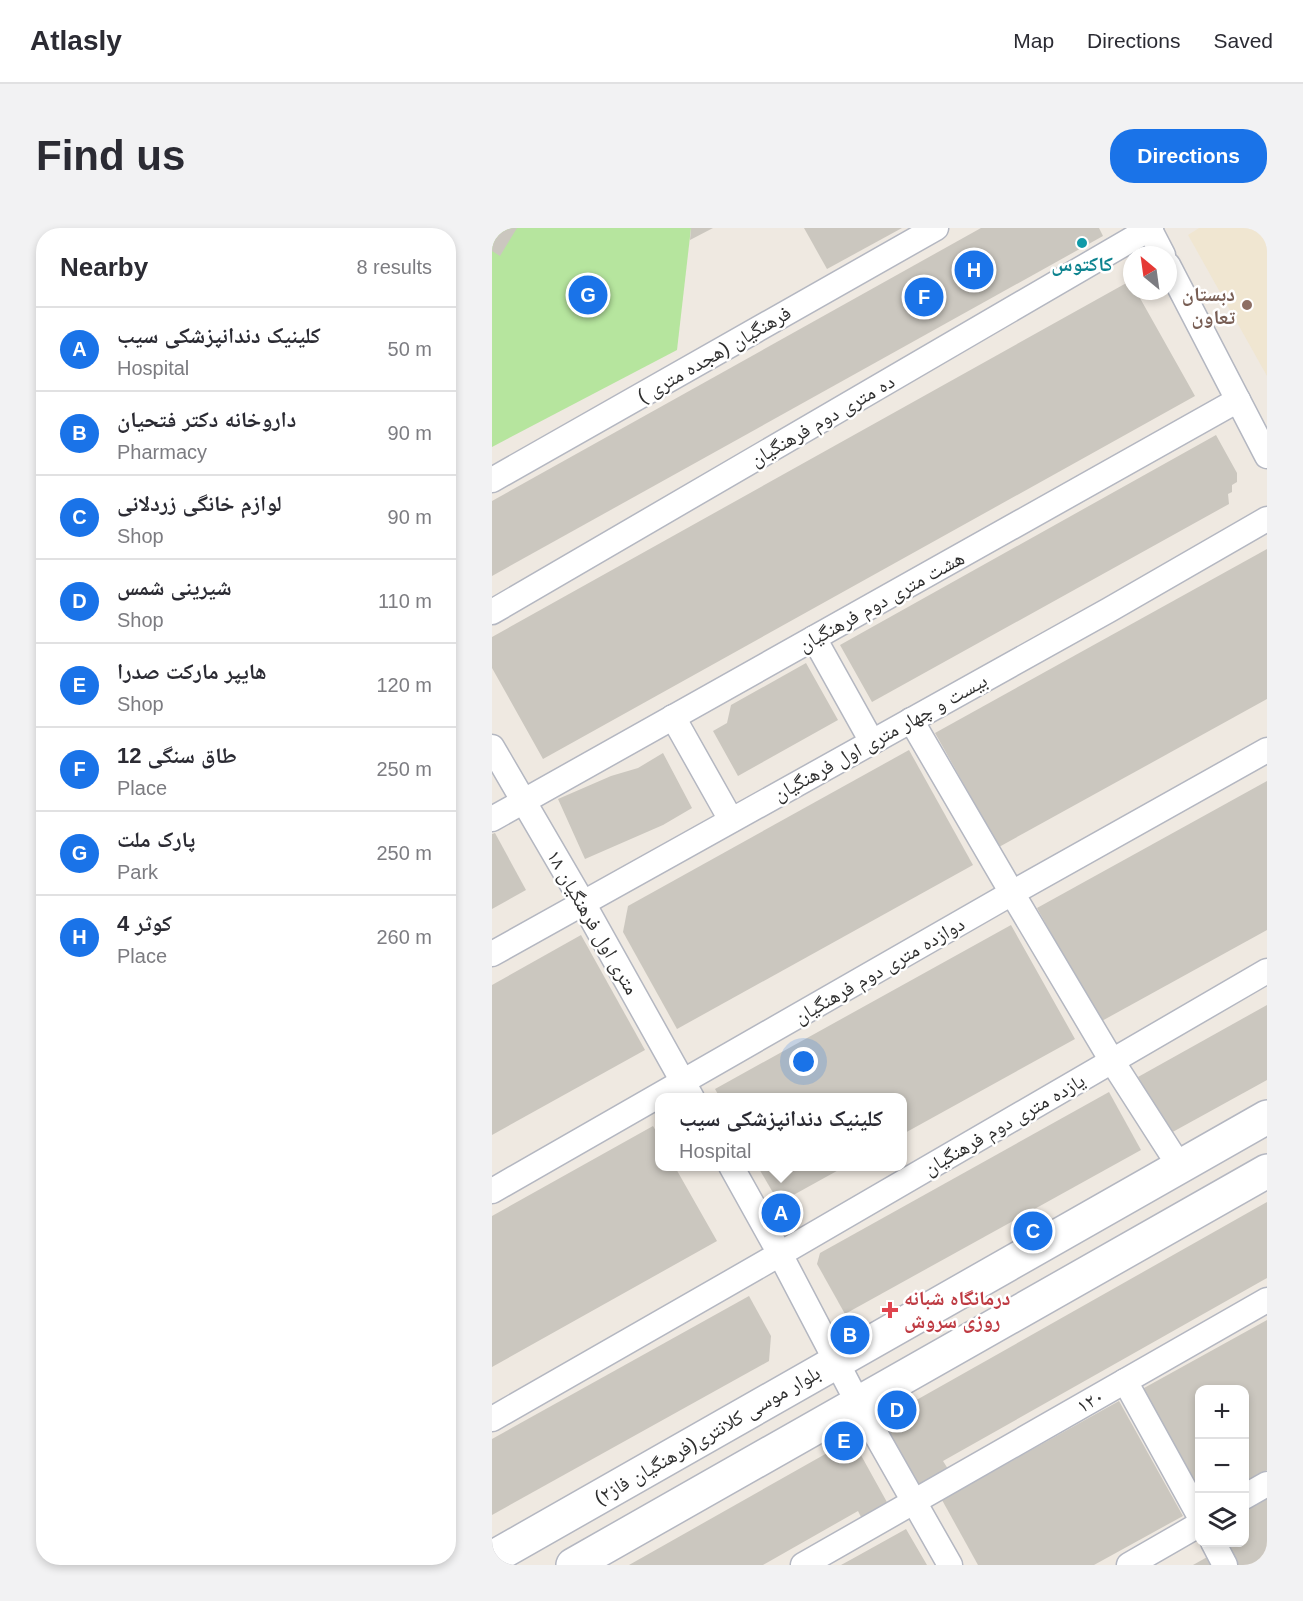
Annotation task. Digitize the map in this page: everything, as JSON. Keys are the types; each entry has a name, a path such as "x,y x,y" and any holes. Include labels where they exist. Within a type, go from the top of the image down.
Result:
{"main road":[{"name":"بلوار موسی کلانتری(فرهنگیان فاز۲)","path":"492,1558 1267,1117"},
{"path":"573,1565 1267,1171"}],"street":[{"name":"فرهنگیان (هجده متری )","path":"492,480 936,228"},
{"path":"1150,228 1159,246"},
{"name":"ده متری دوم فرهنگیان","path":"492,612 1150,228"},
{"path":"1177,282 1267,456"},
{"name":"هشت متری دوم فرهنگیان","path":"492,819 1238,400"},
{"name":"بیست و چهار متری اول فرهنگیان","path":"492,954 1267,519"},
{"path":"814,638 872,742"},
{"path":"673,717 731,820"},
{"path":"911,720 1112,1061 1180,1167"},
{"name":"۱۸ متری اول فرهنگیان","path":"492,747 583,903 687,1090"},
{"name":"دوازده متری دوم فرهنگیان","path":"687,1090 1012,893 1267,750"},
{"name":"یازده متری دوم فرهنگیان","path":"492,1419 1267,971"},
{"name":"دوازده متری دوم فرهنگیان","path":"492,1191 655,1107"},
{"path":"733,1171 780,1254 858,1403 950,1565"},
{"name":"۱۲۰","path":"803,1565 1267,1300"},
{"path":"1125,1381 1195,1508"},
{"path":"1249,1495 1267,1484"},
{"path":"1129,1565 1195,1527"},
{"path":"1216,1547 1226,1565"}],"shaded area":[{"name":"دبستان تعاون","path":"1199,228 1267,228 1267,376 1188,235"}],"green space":[{"path":"492,228 691,228 677,350 492,447"}],"building":[{"path":"492,228 517,228 500,256 492,251"},
{"path":"691,228 713,228 690,240"},
{"path":"804,228 902,228 827,269"},
{"path":"981,228 1099,228 1103,236 492,576 492,501"},
{"path":"1123,285 1123,300 1141,300 1195,396 543,759 492,668 492,637"},
{"path":"1216,435 1237,473 1237,482 1232,485 1232,492 1228,494 1229,504 872,702 840,645"},
{"path":"1267,549 1267,699 999,847 935,733"},
{"path":"806,663 838,720 738,776 713,731 727,723 731,705"},
{"path":"909,750 973,865 677,1029 623,932 628,906"},
{"path":"663,753 692,808 663,825 585,859 558,799 611,776 638,768"},
{"path":"1267,781 1267,930 1100,1022 1037,908"},
{"path":"495,833 526,890 492,909 492,834"},
{"path":"1011,925 1075,1039 907,1132 907,1093 717,1093 715,1089"},
{"path":"581,935 645,1050 492,1135 492,985"},
{"path":"1267,1005 1267,1080 1169,1134 1138,1077"},
{"path":"1109,1092 1141,1150 845,1314 817,1264 820,1253"},
{"path":"653,1126 655,1129 655,1171 677,1171 717,1241 492,1367 492,1216"},
{"path":"760,1171 837,1171 779,1203"},
{"path":"1267,1202 1267,1278 943,1461 948,1469 918,1486 881,1420"},
{"path":"749,1296 771,1336 769,1361 492,1515 492,1439"},
{"path":"1267,1320 1267,1470 1249,1480 1249,1385 1195,1385 1195,1500 1135,1393"},
{"path":"1119,1401 1183,1516 1094,1565 978,1565 942,1500"},
{"path":"852,1439 888,1504 862,1519 858,1511 763,1565 629,1565"},
{"path":"1267,1493 1267,1565 1231,1565 1221,1547 1249,1547 1249,1503"},
{"path":"906,1529 927,1565 841,1565 852,1559"},
{"path":"1209,1556 1214,1565 1193,1565"}],"place":[{"name":"کاکتوس","path":"1082,243"},
{"name":"کوثر 4","path":"974,270"},
{"name":"پارک ملت","path":"588,295"},
{"name":"طاق سنگی 12","path":"924,297"},
{"name":"دبستان تعاون","path":"1247,305"},
{"name":"کلینیک دندانپزشکی سیب","path":"781,1213"},
{"name":"لوازم خانگی زردلانی","path":"1033,1231"},
{"name":"درمانگاه شبانه روزی سروش","path":"890,1310"},
{"name":"داروخانه دکتر فتحیان","path":"850,1335"},
{"name":"شیرینی شمس","path":"897,1410"},
{"name":"هایپر مارکت صدرا","path":"844,1441"}]}
